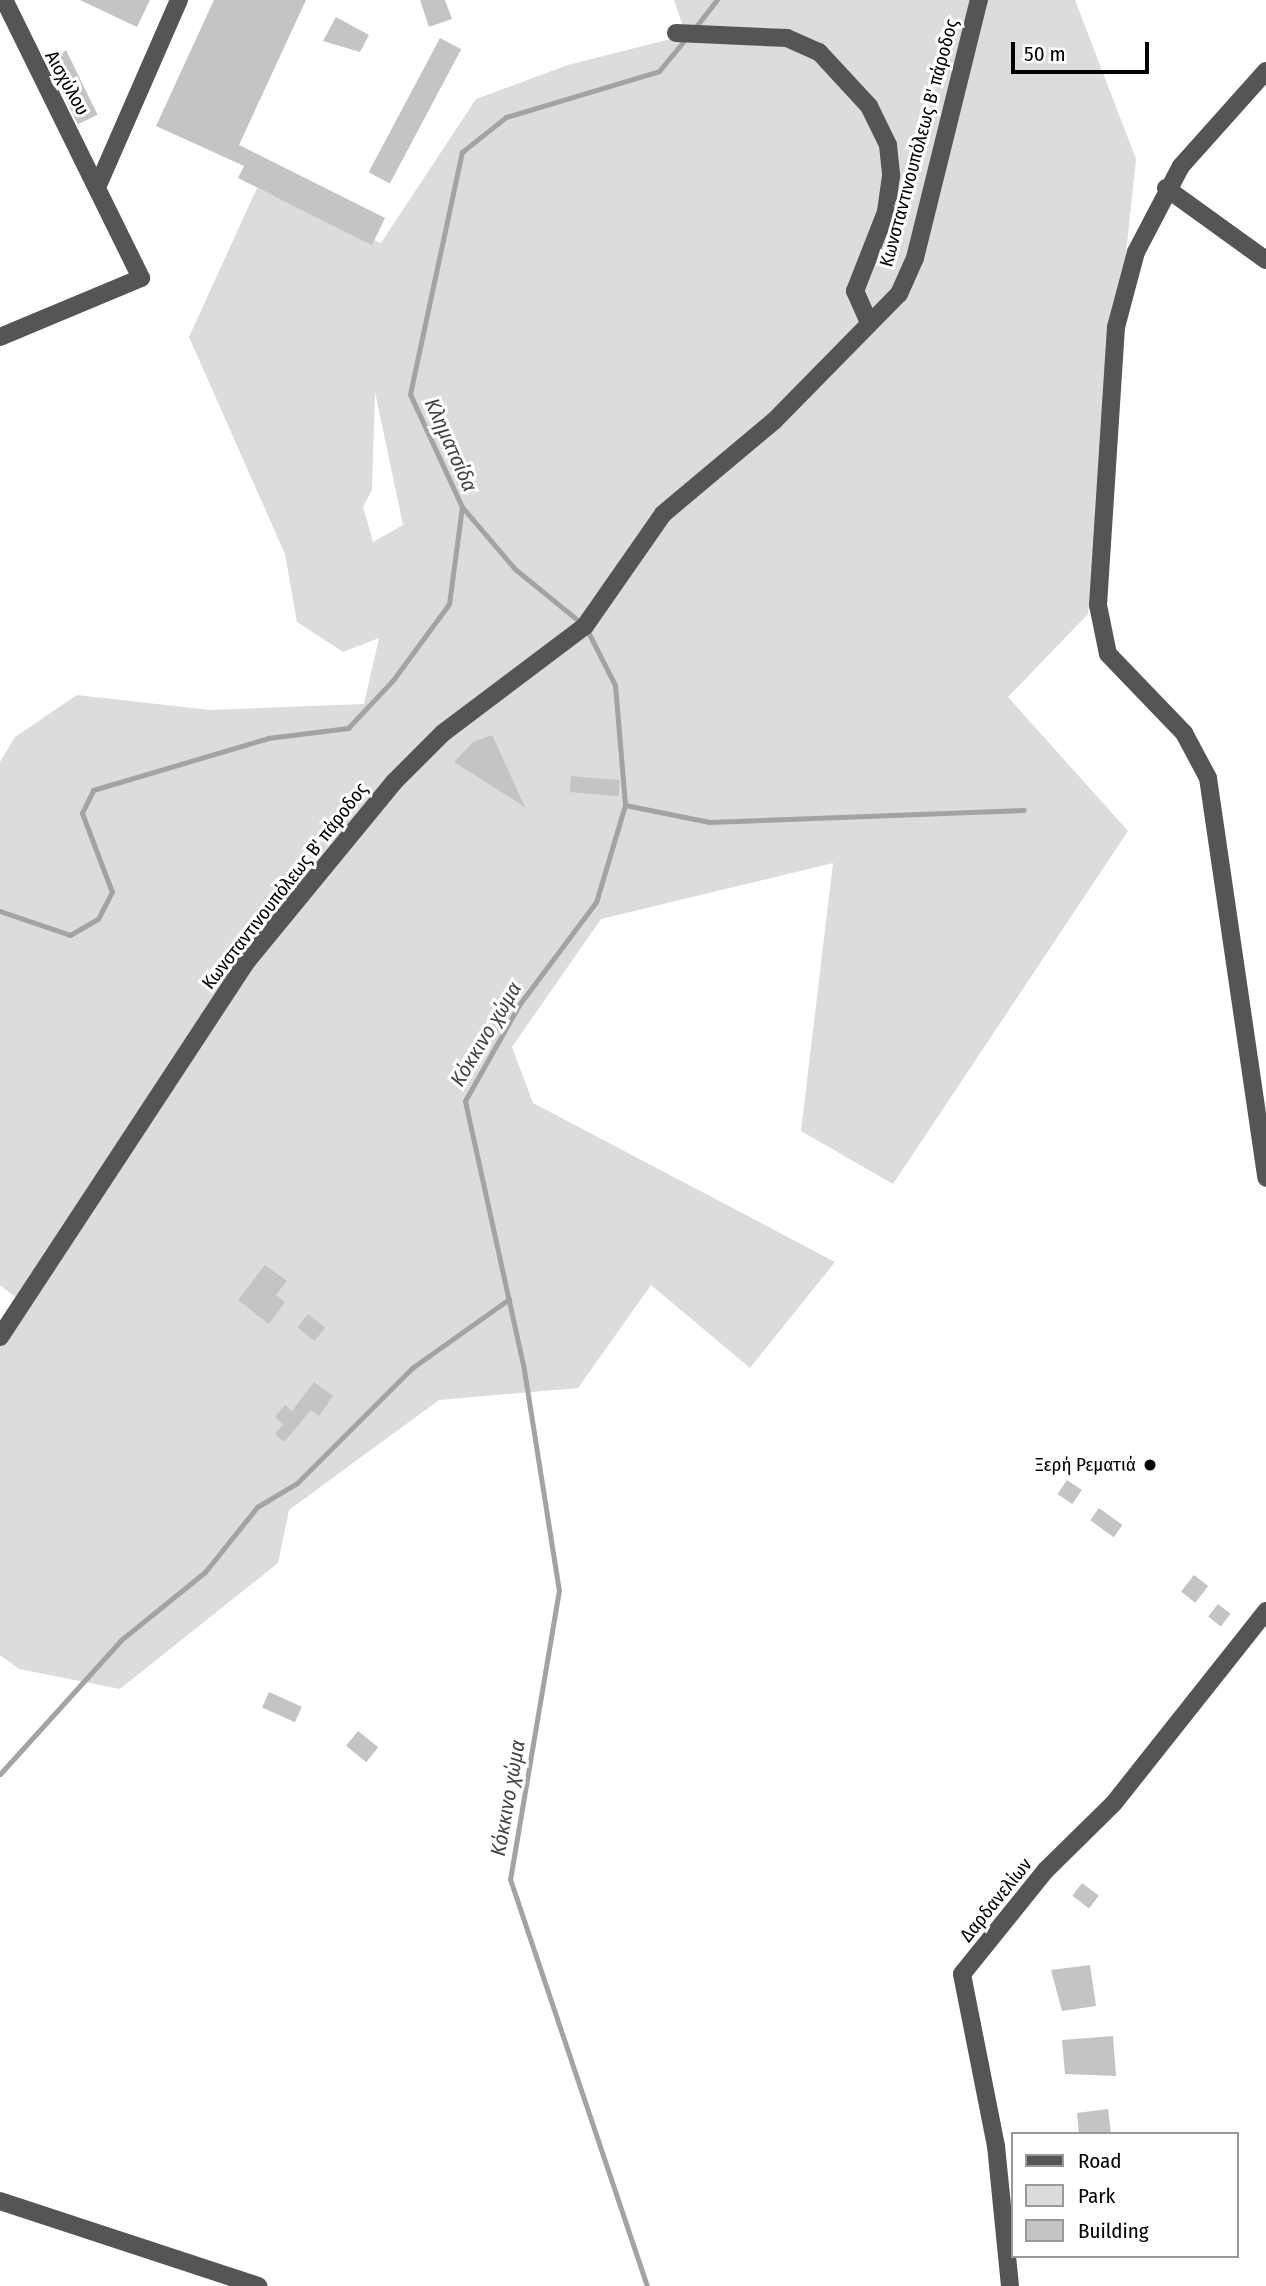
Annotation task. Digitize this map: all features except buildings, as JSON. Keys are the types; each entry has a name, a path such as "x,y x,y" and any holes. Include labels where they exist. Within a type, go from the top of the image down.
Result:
{"street":[{"name":"Αισχύλου","path":"0,337 141,278 99,183 4,0"},
{"path":"99,183 179,0"},
{"name":"Κωνσταντινουπόλεως Β' πάροδος","path":"0,1337 247,961 394,782 443,733 585,626 663,514 774,421 899,293 915,258 979,0"},
{"path":"676,33 787,38 819,52 869,106 888,145 891,176 886,212 855,292 869,323"},
{"path":"1266,71 1166,188 1136,252 1116,327 1099,624 1108,654 1184,733 1208,778 1266,1178"},
{"path":"1166,188 1266,260"},
{"name":"Δαρδανελίων","path":"1010,2286 996,2146 962,1974 1046,1870 1114,1803 1266,1611"},
{"path":"0,2201 258,2286"}],"green space":[{"path":"674,0 1075,0 1136,159 1088,614 1008,697 1128,831 893,1184 801,1131 833,863 601,919 512,1047 533,1103 835,1262 750,1368 651,1285 578,1388 439,1400 289,1510 278,1563 120,1689 19,1669 0,1655 0,1346 23,1303 0,1285 0,762 15,737 77,695 210,710 364,704 379,638 343,652 297,622 285,554 189,337 257,188 381,243 476,99 568,65 686,35","holes":["375,392 403,525 373,542 363,507 372,490"]}],"waterway":[{"name":"Κληματσίδα","path":"694,29 717,0"},
{"name":"Κληματσίδα","path":"0,911 70,935 98,919 112,892 82,813 93,790 268,738 348,728 393,680 449,604 462,507 410,394 462,152 506,117 659,71 687,37"},
{"name":"Κόκκινο χώμα","path":"462,507 515,569 585,626 615,685 625,805 596,902 519,1005 465,1101 524,1370 559,1590 510,1879 647,2286"},
{"name":"Κόκκινο χώμα","path":"625,805 709,822 1024,810"},
{"name":"Κόκκινο χώμα","path":"0,1774 121,1640 205,1572 257,1507 297,1483 412,1368 509,1299"}],"place":[{"name":"Ξερή Ρεματιά","path":"1150,1465"}]}
